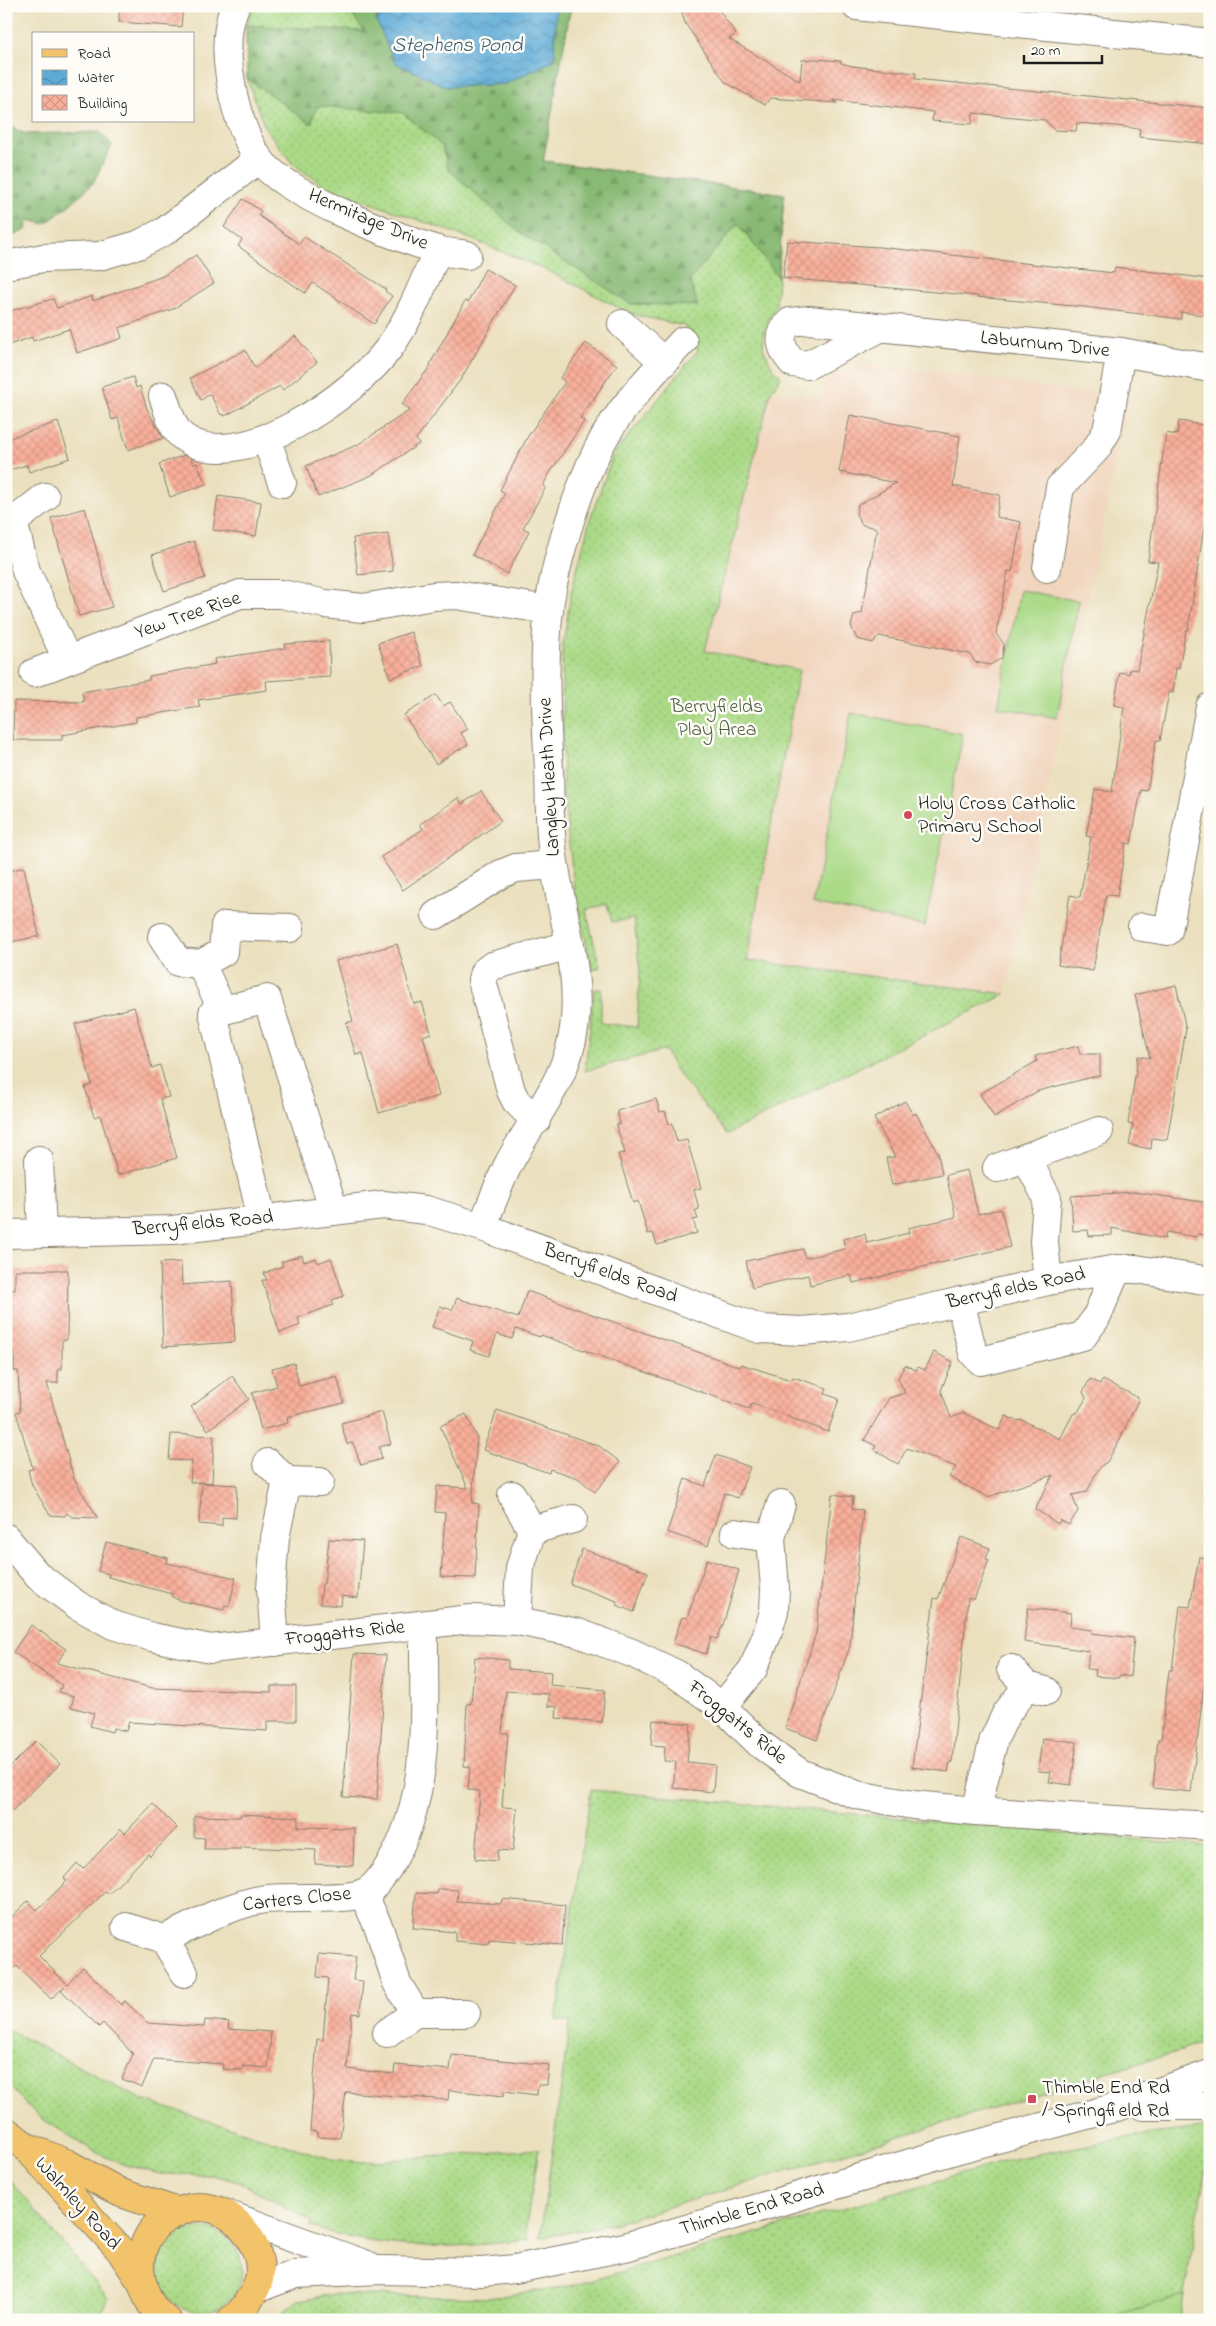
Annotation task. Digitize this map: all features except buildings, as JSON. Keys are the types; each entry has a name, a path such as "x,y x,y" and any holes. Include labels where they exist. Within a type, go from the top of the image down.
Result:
{"main road":[{"path":"15,2138 66,2163 121,2194 178,2212"},
{"name":"Walmley Road","path":"15,2138 120,2250 150,2307"},
{"path":"150,2307 141,2255 148,2237 158,2223 178,2212 200,2207 226,2214 250,2237 257,2254 260,2273 245,2308"}],"street":[{"name":"Hermitage Drive","path":"235,6 231,16 227,57 231,92 235,110 259,159 281,180 336,211 438,250 467,255"},
{"path":"856,6 1210,43"},
{"path":"6,265 43,258 99,256 138,244 165,231 259,159"},
{"name":"Hermitage Drive","path":"163,396 174,425 182,436 195,443 226,450 266,438 312,416 351,389 389,349 402,328 438,250"},
{"path":"622,324 664,362"},
{"name":"Laburnum Drive","path":"880,328 1121,352 1210,368"},
{"name":"Langley Heath Drive","path":"482,1227 509,1165 536,1121 563,1069 574,1032 577,993 570,945 554,865 546,704 549,610 572,515 598,449 624,410 683,341"},
{"path":"1047,568 1060,487 1096,449 1107,431 1121,352"},
{"path":"266,438 282,483"},
{"path":"45,497 10,521 26,571 67,659"},
{"name":"Yew Tree Rise","path":"34,673 240,594 282,594 325,604 363,608 434,596 456,595 549,610"},
{"path":"1142,927 1168,931 1210,706"},
{"path":"436,915 501,874 516,868 554,865"},
{"path":"162,937 178,962 201,964 223,952 225,926 290,928"},
{"path":"536,1121 516,1101 511,1091 482,980 484,972 492,966 570,945"},
{"path":"201,964 223,1011"},
{"path":"262,1219 213,1013 267,999 334,1211"},
{"path":"997,1168 1027,1159 1098,1130"},
{"path":"1027,1159 1047,1198 1044,1242 1048,1281"},
{"path":"40,1160 42,1234"},
{"name":"Berryfields Road","path":"6,1234 173,1230 383,1205 426,1210 482,1227 760,1329 802,1331 848,1327 1048,1281 1117,1269 1136,1269 1210,1281"},
{"path":"960,1301 973,1353 981,1361 1083,1336 1096,1318 1117,1269"},
{"path":"275,1642 271,1588 277,1472 320,1482"},
{"path":"512,1495 532,1530 520,1568 518,1621"},
{"path":"722,1707 753,1669 768,1632 774,1611 775,1588 771,1538 781,1504"},
{"path":"532,1530 572,1518"},
{"path":"735,1533 771,1538"},
{"name":"Froggatts Ride","path":"6,1538 38,1576 77,1605 113,1625 152,1637 211,1649 424,1626 471,1619 518,1621 578,1633 632,1653 676,1674 722,1707 760,1744 800,1773 858,1795 914,1805 976,1811 1210,1826"},
{"name":"Carters Close","path":"164,1939 239,1904 265,1899 343,1896 363,1893 377,1882 398,1852 414,1814 422,1752 424,1626"},
{"path":"976,1811 994,1738 1006,1714 1028,1682"},
{"path":"363,1893 379,1928 397,1983 415,2013"},
{"path":"126,1927 164,1939 184,1972"},
{"path":"387,2033 415,2013 466,2013"},
{"name":"Thimble End Road","path":"245,2308 296,2274 380,2270 413,2272 498,2271 625,2247 955,2150 1117,2107 1210,2074"},
{"name":"Thimble End Road","path":"1117,2107 1210,2106"},
{"name":"Thimble End Road","path":"226,2214 380,2270"}],"shaded area":[{"name":"Holy Cross Catholic Primary School","path":"858,362 1129,398 1006,994 747,960 799,671 705,651 771,391 824,398 826,378"}],"green space":[{"name":"Berryfields Play Area","path":"253,6 571,6 543,161 784,194 776,305 764,331 763,348 772,367 781,377 771,391 705,651 799,670 747,960 1006,994 727,1134 674,1068 665,1050 585,1071 594,990 601,989 601,1023 637,1027 640,971 634,919 612,922 607,904 586,910 600,967 592,970 574,886 563,792 562,651 571,593 590,519 613,455 698,350 684,326 631,314 546,270 471,239 324,186 292,163 264,126 247,78 246,25"},
{"path":"345,6 380,6 377,22 447,87 505,84 554,60 556,6 571,6 543,161 784,194 778,277 738,223 690,280 698,306 631,304 519,232 448,169 442,146 403,113 317,106 311,124 247,78 246,25 364,31"},
{"path":"6,125 26,134 100,132 112,145 93,183 65,209 45,224 28,220 26,230 12,236 6,230"},
{"path":"1020,590 1079,601 1057,718 998,707"},
{"path":"851,713 963,734 925,926 813,904"},
{"path":"591,1790 1210,1846 1210,2039 1176,2052 616,2223 540,2238 570,2022 556,2020"},
{"path":"7,2029 145,2101 331,2159 362,2162 539,2149 526,2225 527,2240 471,2245 418,2246 392,2244 339,2235 311,2227 312,2221 241,2183 211,2175 160,2174 125,2165 99,2154 39,2117 6,2083"},
{"path":"1210,2127 1210,2143 1184,2295 1100,2320 274,2320 298,2300 335,2294 489,2298 575,2285 1017,2158 1136,2136"},
{"path":"6,2175 108,2298 97,2320 6,2320"},
{"path":"200,2228 216,2231 230,2240 239,2254 242,2270 239,2286 230,2300 216,2309 200,2312 184,2309 170,2300 161,2286 158,2270 161,2254 170,2240 184,2231"},
{"path":"1184,2295 1180,2320 1100,2320"}],"water":[{"name":"Stephens Pond","path":"380,6 556,6 554,60 505,84 447,87 395,63 377,22"}],"place":[{"name":"Holy Cross Catholic Primary School","path":"908,815"},
{"name":"Thimble End Rd / Springfield Rd","path":"1032,2099"}]}
